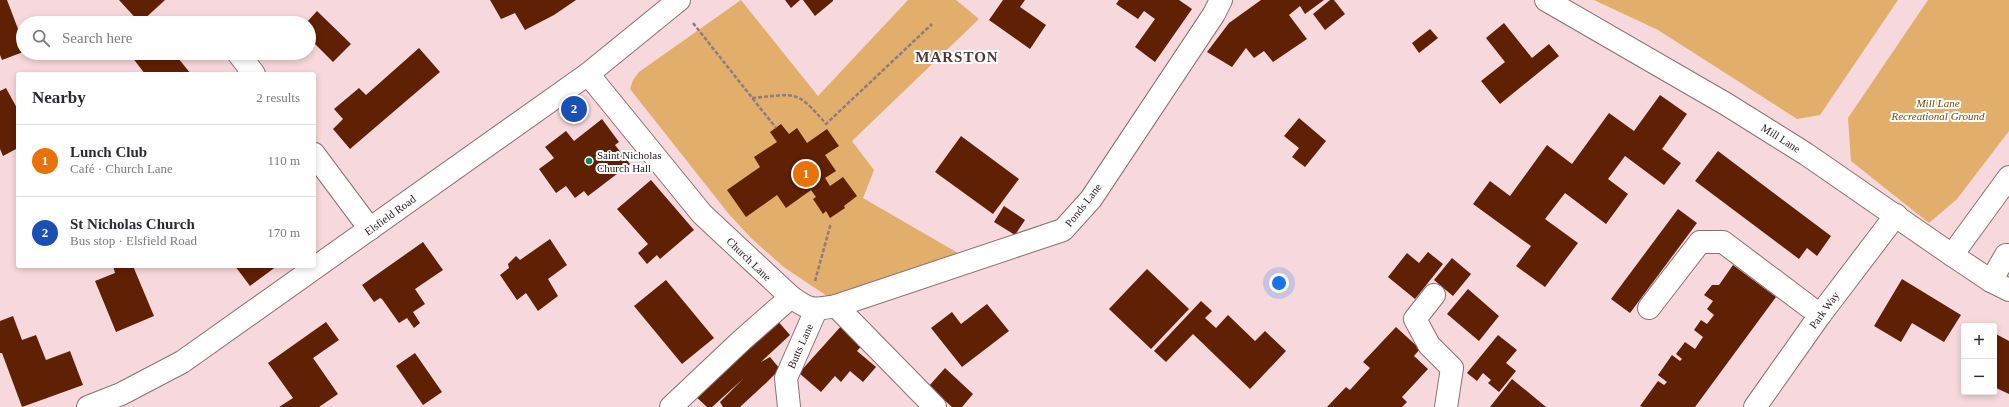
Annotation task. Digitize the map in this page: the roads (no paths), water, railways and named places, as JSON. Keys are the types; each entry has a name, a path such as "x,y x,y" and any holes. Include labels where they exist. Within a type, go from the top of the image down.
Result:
{"street":[{"name":"Elsfield Road","path":"316,267 588,74 679,0"},
{"name":"Ponds Lane","path":"812,305 1063,230 1090,199 1214,14 1221,0"},
{"name":"Mill Lane","path":"1546,0 1726,104 1806,154 1896,214 1952,255 2000,286"},
{"path":"243,60 252,72"},
{"name":"Church Lane","path":"588,74 702,214 935,407"},
{"path":"316,157 370,229"},
{"path":"1952,255 2009,177"},
{"name":"Park Way","path":"1755,407 1820,315 1896,214"},
{"path":"1649,308 1700,242 1722,242 1820,315"},
{"path":"2000,286 2006,255 2009,255"},
{"name":"Elsfield Road","path":"88,407 125,401 315,268"},
{"path":"1434,295 1415,319 1430,345 1452,368 1446,407"},
{"path":"671,407 742,340 812,305"},
{"name":"Butts Lane","path":"789,407 786,378 812,305"}],"place":[{"name":"St Nicholas Church","path":"574,109"},
{"name":"Saint Nicholas Church Hall","path":"589,161"},
{"name":"Lunch Club","path":"806,174"}],"district":[{"name":"MARSTON","path":"957,57"}],"park label":[{"name":"Mill Lane Recreational Ground","path":"1938,109"}]}
